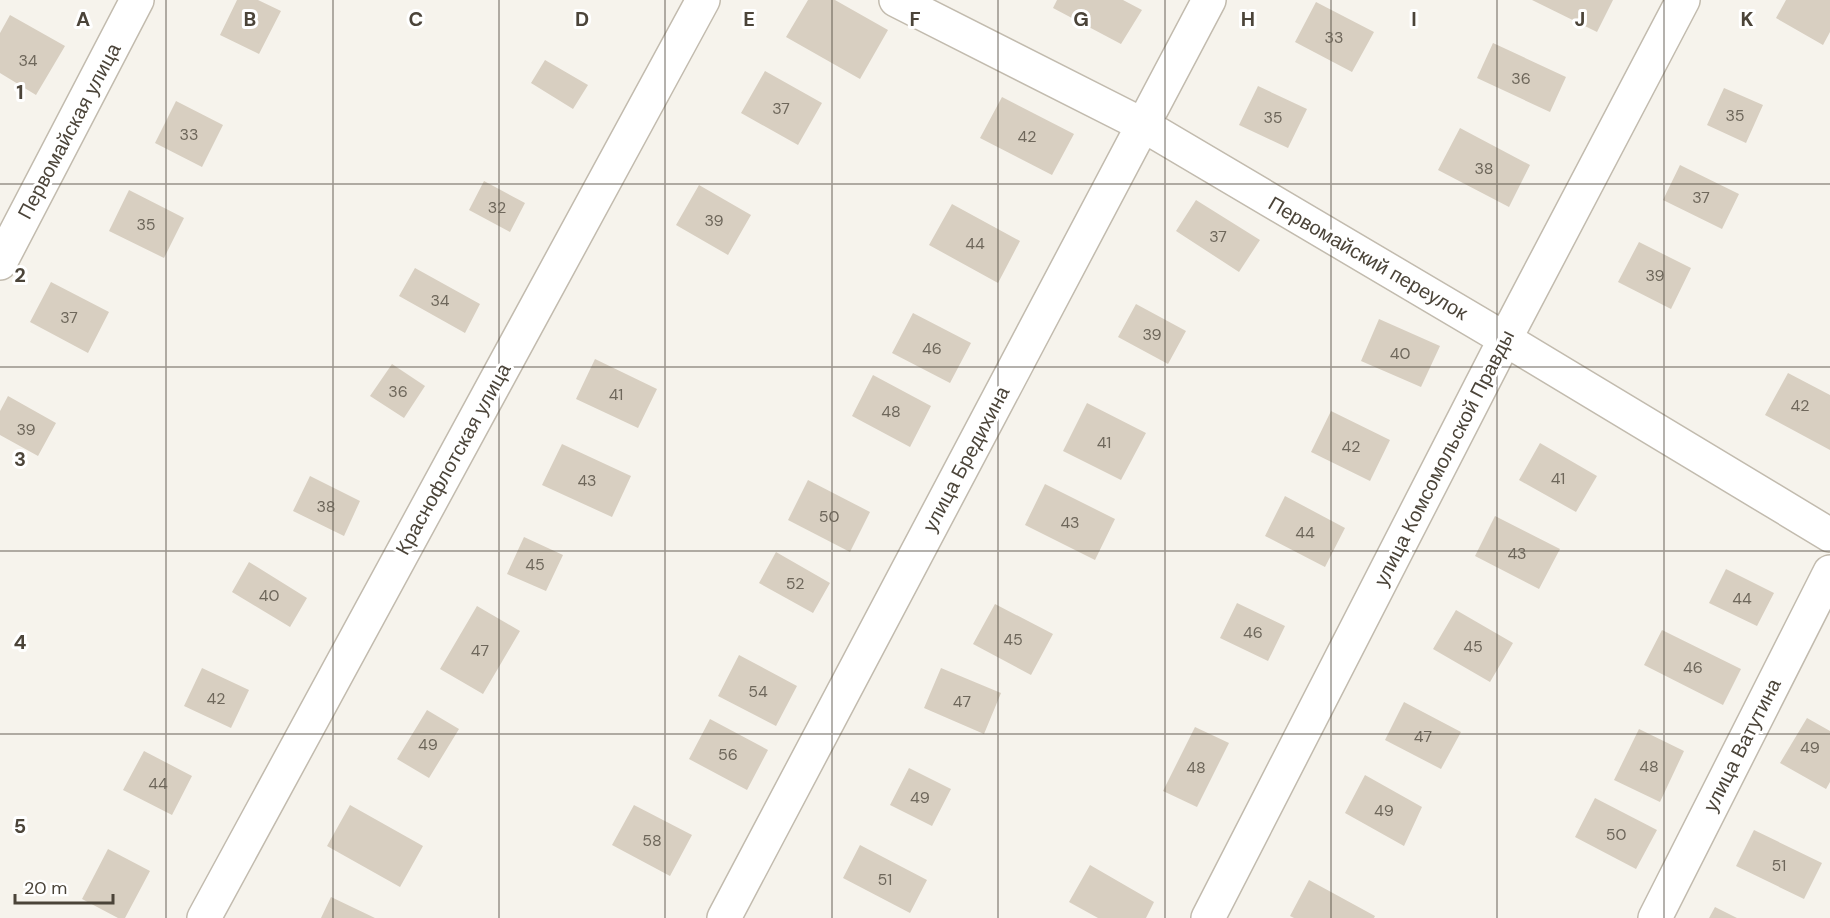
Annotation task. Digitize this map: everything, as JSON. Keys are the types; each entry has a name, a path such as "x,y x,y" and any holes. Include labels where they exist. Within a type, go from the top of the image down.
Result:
{"street":[{"name":"Первомайская улица","path":"0,263 137,0"},
{"name":"Краснофлотская улица","path":"204,918 703,0"},
{"name":"Первомайский переулок","path":"896,0 1143,125 1830,535"},
{"name":"улица Бредихина","path":"723,918 1209,0"},
{"name":"улица Комсомольской Правды","path":"1208,918 1505,339 1683,0"},
{"name":"улица Ватутина","path":"1655,918 1830,572"}],"building":[{"path":"237,0 258,0 281,11 259,54 220,35"},
{"path":"808,0 835,0 888,30 860,79 786,37"},
{"path":"1057,0 1123,0 1142,10 1121,44 1053,8"},
{"path":"1532,0 1613,0 1597,32"},
{"path":"1786,0 1830,0 1830,32 1823,45 1776,18"},
{"path":"1316,2 1374,32 1352,72 1295,42"},
{"path":"10,15 65,46 36,95 0,73 0,33"},
{"path":"1493,43 1566,77 1550,112 1477,78"},
{"path":"545,60 588,85 573,109 531,83"},
{"path":"765,71 822,103 798,145 741,113"},
{"path":"1258,86 1307,109 1288,148 1239,125"},
{"path":"1724,88 1763,105 1746,143 1707,125"},
{"path":"1002,97 1074,134 1052,175 980,138"},
{"path":"176,101 223,125 202,167 155,143"},
{"path":"1460,128 1530,165 1509,207 1438,170"},
{"path":"1680,165 1739,194 1722,229 1663,200"},
{"path":"484,181 525,203 510,232 469,210"},
{"path":"699,185 751,215 728,255 676,225"},
{"path":"129,190 184,218 164,258 109,231"},
{"path":"1196,200 1260,240 1239,272 1176,231"},
{"path":"952,204 1020,241 998,283 929,245"},
{"path":"1639,242 1691,268 1671,309 1618,282"},
{"path":"415,268 480,304 465,333 399,296"},
{"path":"51,282 109,312 88,353 30,322"},
{"path":"1136,304 1186,331 1168,364 1118,337"},
{"path":"913,313 971,343 950,383 892,353"},
{"path":"1379,319 1440,346 1421,387 1361,361"},
{"path":"595,359 657,389 638,428 576,399"},
{"path":"392,364 425,386 404,418 370,396"},
{"path":"1788,373 1830,395 1830,450 1765,415"},
{"path":"873,375 931,406 910,447 852,416"},
{"path":"8,396 56,423 38,456 0,435 0,411"},
{"path":"1087,403 1146,433 1121,480 1063,451"},
{"path":"1331,411 1390,440 1370,481 1311,452"},
{"path":"1540,443 1597,476 1576,512 1519,480"},
{"path":"562,444 631,476 612,517 542,485"},
{"path":"310,476 360,501 344,536 293,511"},
{"path":"808,480 870,512 850,552 788,520"},
{"path":"1045,484 1115,519 1095,560 1025,525"},
{"path":"1285,496 1345,528 1325,567 1265,536"},
{"path":"1495,516 1560,549 1539,589 1475,556"},
{"path":"524,537 563,555 546,591 507,574"},
{"path":"776,552 830,583 813,613 759,583"},
{"path":"249,562 307,598 290,627 232,592"},
{"path":"1726,569 1774,593 1757,626 1709,603"},
{"path":"1237,603 1285,626 1268,661 1220,638"},
{"path":"995,604 1053,634 1031,675 973,644"},
{"path":"477,606 520,631 483,694 440,669"},
{"path":"1456,610 1513,643 1490,682 1433,649"},
{"path":"1662,630 1741,669 1723,705 1644,665"},
{"path":"739,655 797,686 776,726 718,696"},
{"path":"202,668 249,690 231,728 184,706"},
{"path":"941,668 1001,693 984,734 924,708"},
{"path":"1404,702 1461,732 1441,769 1385,740"},
{"path":"427,710 459,729 429,778 397,759"},
{"path":"1807,718 1830,731 1830,782 1826,789 1780,763"},
{"path":"710,719 768,750 747,790 689,759"},
{"path":"1195,727 1229,743 1197,807 1163,791"},
{"path":"1639,729 1684,751 1660,802 1614,780"},
{"path":"144,751 192,776 172,815 123,790"},
{"path":"909,768 951,789 932,826 890,805"},
{"path":"1365,775 1422,807 1404,846 1345,813"},
{"path":"1595,798 1657,830 1636,869 1575,837"},
{"path":"350,805 423,846 400,887 327,846"},
{"path":"634,805 692,835 670,876 612,845"},
{"path":"1754,830 1822,863 1804,899 1736,866"},
{"path":"860,845 927,880 910,913 843,878"},
{"path":"108,849 150,871 125,918 118,918 82,899"},
{"path":"1090,865 1154,902 1146,918 1098,918 1069,902"},
{"path":"1309,880 1375,916 1374,918 1294,918 1290,916"},
{"path":"331,897 375,918 321,918"},
{"path":"1715,907 1737,918 1709,918"}]}
